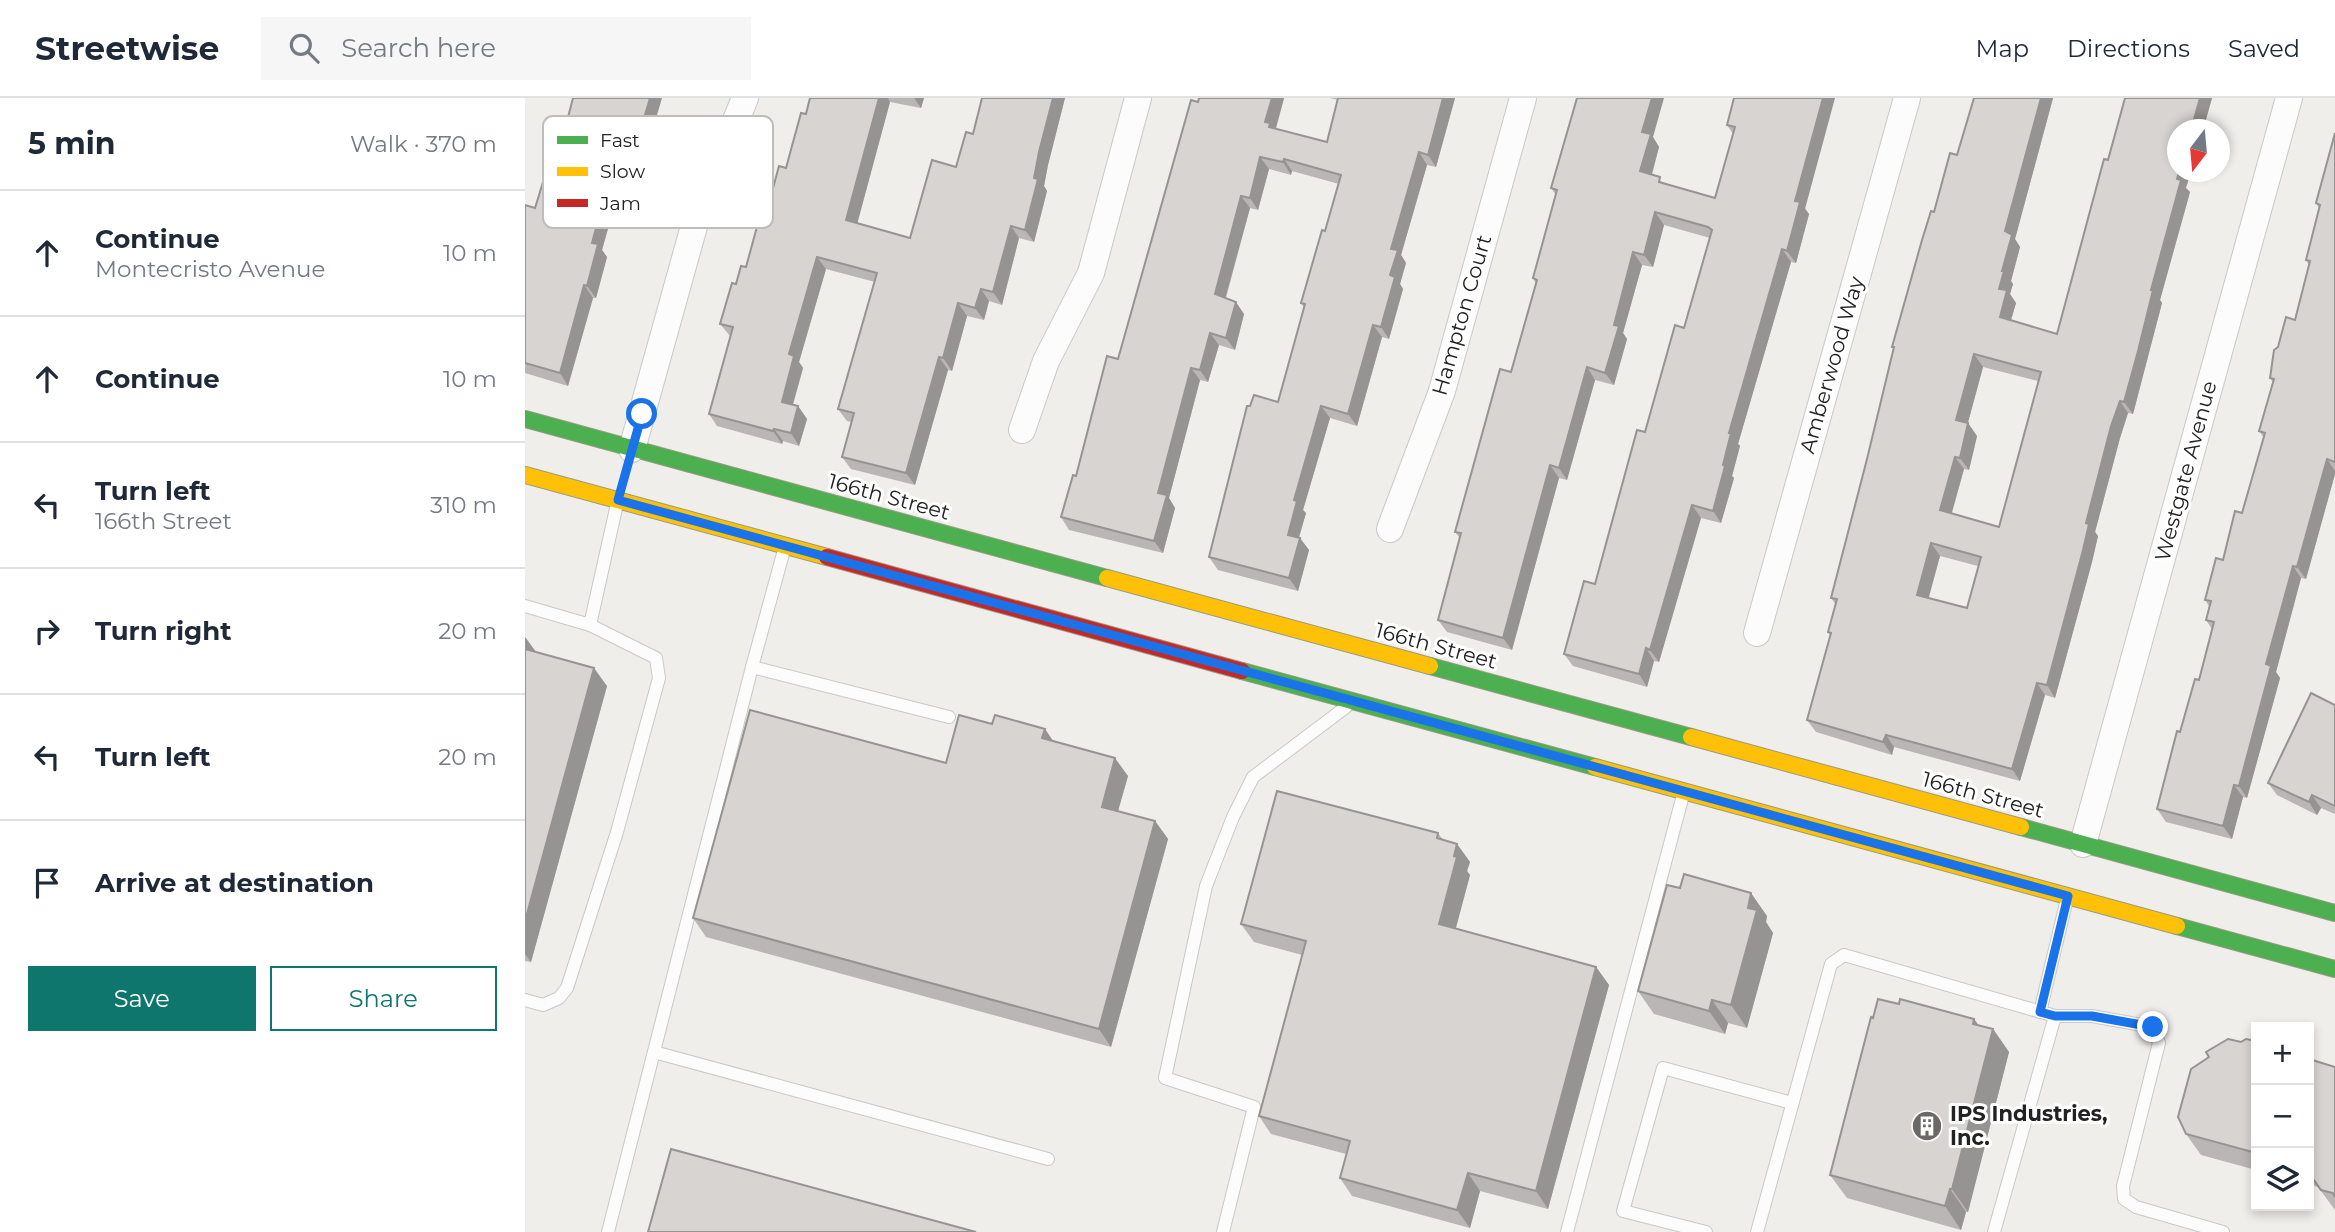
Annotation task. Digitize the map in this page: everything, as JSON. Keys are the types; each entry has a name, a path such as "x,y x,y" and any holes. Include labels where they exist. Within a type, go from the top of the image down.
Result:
{"street":[{"path":"738,116 745,98"},
{"path":"1023,430 1046,361 1091,273 1138,98"},
{"name":"Hampton Court","path":"1390,528 1442,391 1523,98"},
{"name":"Amberwood Way","path":"1757,632 1907,98"},
{"name":"Westgate Avenue","path":"2081,851 2289,98"},
{"path":"630,455 694,228"},
{"name":"166th Street","path":"525,419 630,455 2081,851 2335,913"},
{"path":"525,475 620,494 785,546 1353,701 1684,791 2070,889 2335,969"}],"lane":[{"path":"590,625 620,494"},
{"path":"608,1232 785,546"},
{"path":"525,606 590,625 656,658 659,678 617,832 567,989 559,998 543,1005 525,1000"},
{"path":"752,667 949,717"},
{"path":"1223,1232 1254,1107 1165,1078 1206,886 1233,817 1253,777 1353,701"},
{"path":"1567,1232 1684,791"},
{"path":"2040,1012 2070,889"},
{"path":"1757,1232 1831,964 1844,955 2055,1016 2092,1016 2153,1027 2159,1043 2123,1186 2124,1199 2136,1208 2223,1232"},
{"path":"1994,1232 2055,1016"},
{"path":"654,1052 1048,1159"},
{"path":"1706,1232 1623,1211 1663,1068 1792,1103"}],"building":[{"path":"573,98 650,98 645,116 568,116"},
{"path":"810,98 879,98 846,220 910,238 932,160 956,167 966,132 973,134 982,98 1053,98 1039,152 1034,178 1038,179 1025,230 1011,226 993,292 981,289 975,308 958,303 943,358 939,357 906,473 842,457 854,413 838,409 877,273 817,257 789,354 794,356 782,402 798,406 791,433 773,431 709,414 733,327 720,324 732,283 736,284 741,266 746,267 757,228 773,228 773,188 779,166 786,168 801,113 806,114"},
{"path":"1199,98 1272,98 1265,122 1270,123 1269,127 1327,142 1338,98 1443,98 1428,155 1419,152 1391,249 1398,250 1390,275 1395,277 1381,327 1373,325 1348,414 1321,406 1294,500 1297,501 1288,535 1300,538 1289,578 1209,557 1247,406 1250,406 1254,395 1278,402 1305,304 1301,303 1341,175 1284,159 1283,162 1260,157 1250,198 1241,196 1215,294 1236,302 1226,338 1210,333 1200,370 1191,368 1158,493 1167,495 1154,541 1061,517 1073,475 1076,476 1107,356 1118,359 1191,100 1198,102"},
{"path":"1577,98 1652,98 1642,132 1651,134 1640,171 1660,177 1659,182 1715,198 1735,127 1727,125 1734,98 1823,98 1795,201 1800,202 1787,251 1782,249 1729,433 1723,465 1725,466 1713,511 1692,505 1650,650 1646,648 1639,674 1564,654 1584,581 1595,584 1637,430 1645,432 1675,325 1684,328 1712,230 1655,212 1644,255 1633,252 1614,325 1619,326 1605,373 1587,367 1559,468 1550,465 1503,638 1438,620 1461,533 1455,532 1500,369 1511,372 1537,280 1533,278 1557,190 1551,188"},
{"path":"1974,98 2041,98 2005,231 2012,235 1999,289 2007,290 2000,317 2057,334 2104,159 2108,160 2125,98 2200,98 2194,119 2167,119 2167,182 2180,182 2124,402 2120,401 2111,426 2086,523 2089,524 2083,550 2047,685 2037,683 2012,769 1886,735 1883,742 1807,720 1831,633 1828,632 1837,599 1831,598 1867,459 1892,347 1950,153 1957,155","holes":["1974,354 2041,372 1999,527 1940,510 1955,457 1960,458 1968,423 1956,420","1931,543 1981,557 1967,608 1917,595"]},
{"path":"2335,133 2335,462 2327,459 2297,567 2293,566 2266,664 2271,666 2239,786 2234,785 2223,826 2157,809 2177,731 2180,732 2195,679 2199,680 2214,622 2206,620 2211,601 2205,600 2216,558 2223,560 2235,511 2242,513 2265,433 2259,431 2274,379 2270,378 2274,350 2278,347 2286,317 2295,320 2310,261 2306,260 2320,205 2316,203"},
{"path":"543,182 543,228 596,228 592,243 598,244 560,373 525,363 525,205 535,208"},
{"path":"525,649 594,668 525,921"},
{"path":"2311,693 2335,705 2335,806 2312,795 2309,802 2268,783"},
{"path":"750,710 946,763 959,715 992,724 995,715 1045,729 1042,738 1115,758 1102,807 1155,821 1099,1029 693,918"},
{"path":"1277,791 1438,833 1437,838 1457,844 1454,856 1457,857 1439,924 1596,967 1536,1191 1468,1173 1457,1210 1340,1178 1350,1141 1259,1116 1306,941 1241,924"},
{"path":"1684,874 1751,893 1748,908 1757,910 1731,1005 1712,1000 1709,1011 1638,991 1667,885 1680,888"},
{"name":"IPS Industries, Inc.","path":"1878,999 1899,1004 1900,999 1974,1019 1973,1024 1993,1029 1952,1189 1945,1206 1830,1175"},
{"path":"2228,1039 2241,1042 2251,1040 2251,1152 2186,1134 2178,1117 2191,1069 2209,1057 2206,1052"},
{"path":"2314,1061 2335,1067 2335,1197 2333,1193 2321,1190 2314,1180"},
{"path":"671,1149 976,1232 648,1232"}],"traffic: fast":[{"path":"525,419 1107,578"},
{"path":"1430,666 1691,737"},
{"path":"1242,671 1595,767"},
{"path":"2021,827 2335,913"},
{"path":"2177,926 2335,969"}],"traffic: slow":[{"path":"525,475 827,557"},
{"path":"1107,578 1430,666"},
{"path":"1691,737 2021,827"},
{"path":"1595,767 2177,926"}],"traffic: jam":[{"path":"827,557 1242,671"}],"place":[{"name":"IPS Industries, Inc.","path":"1927,1126"}],"route":[{"path":"642,414 618,500 2068,896 2040,1012 2055,1016 2092,1016 2153,1027"}]}
